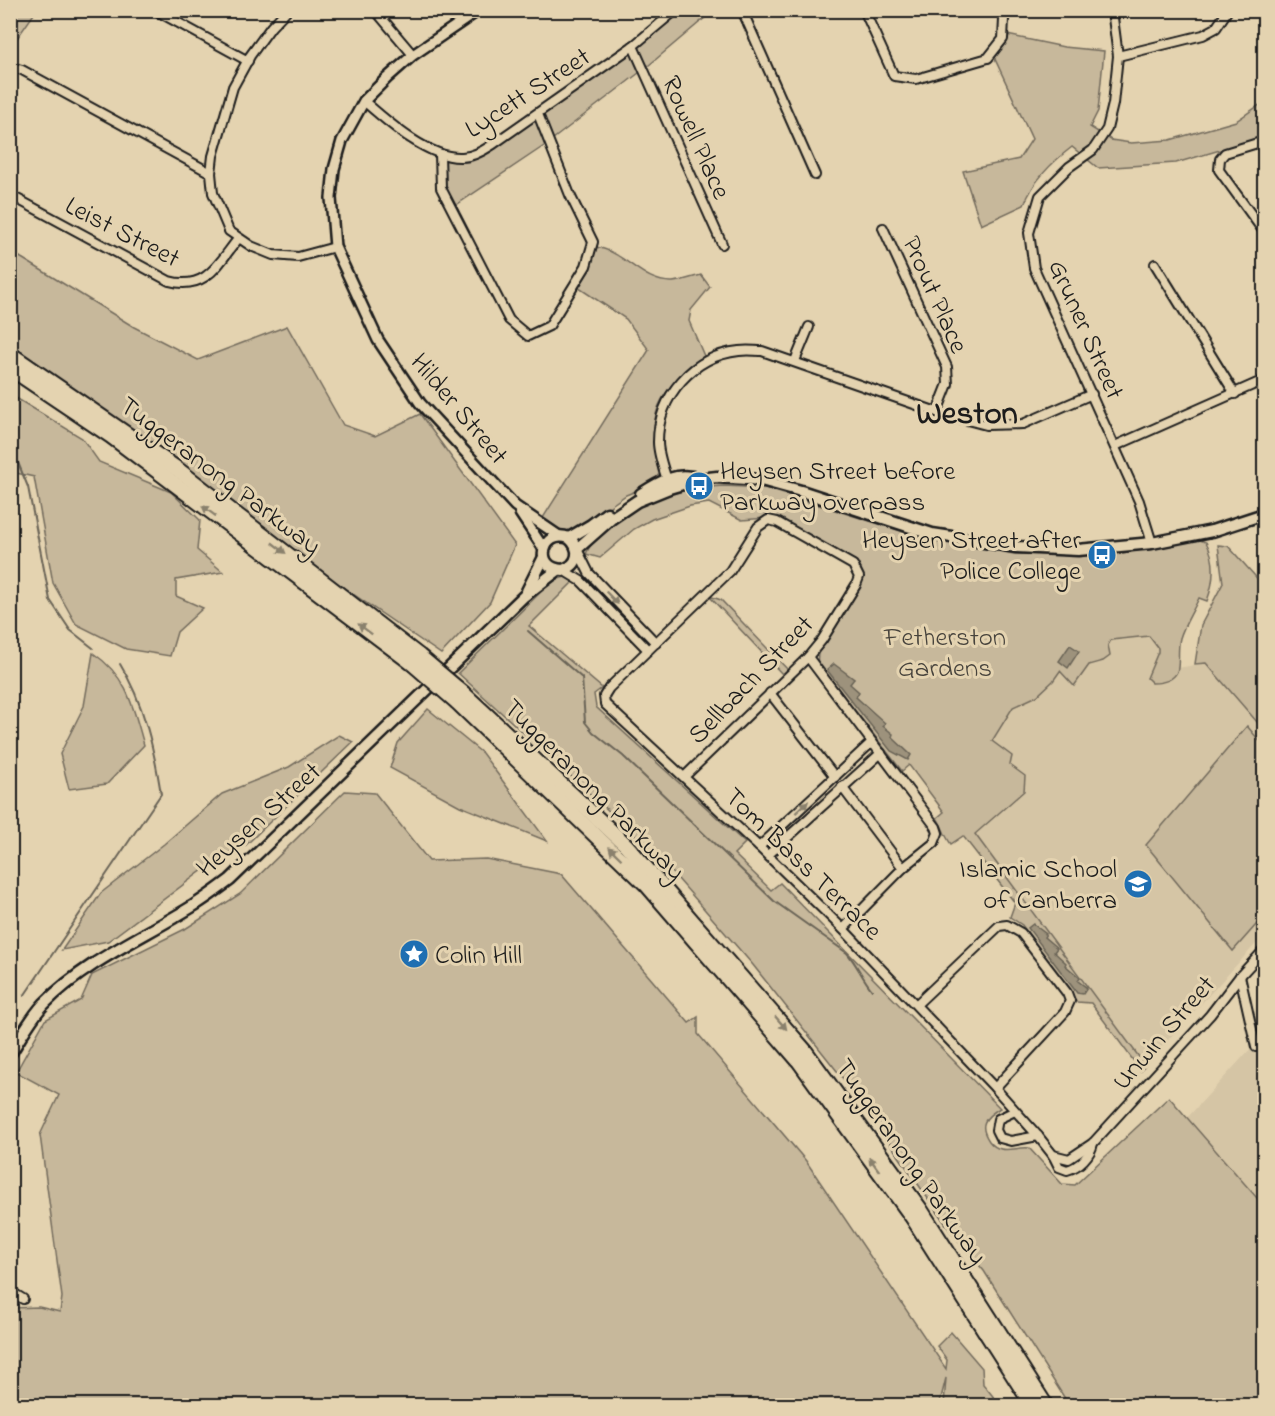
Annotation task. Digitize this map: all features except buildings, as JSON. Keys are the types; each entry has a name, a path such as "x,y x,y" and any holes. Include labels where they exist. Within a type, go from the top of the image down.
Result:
{"highway":[{"name":"Tuggeranong Parkway","path":"10,354 177,469 415,660 626,845 805,1051 920,1209 1046,1406"},
{"name":"Tuggeranong Parkway","path":"10,368 111,436 415,660"},
{"name":"Tuggeranong Parkway","path":"460,698 647,885 799,1061 913,1218 1033,1406"}],"main road":[{"name":"Heysen Street","path":"524,596 549,540 564,537 591,525 621,504 668,483 692,476 700,479 722,477 761,480 932,534 1017,547 1078,550 1152,543 1212,531 1264,514"},
{"name":"Heysen Street","path":"10,1054 42,1006 65,984 104,957 193,906 246,867 524,596 560,570 574,564 578,550 612,518 668,483"},
{"path":"564,537 574,543 578,550"},
{"path":"544,553 551,567 560,570"}],"street":[{"path":"155,10 248,61"},
{"path":"287,10 271,27 250,56 232,87 213,156 211,173 213,193 229,231 238,239 273,255 298,257 335,247"},
{"path":"375,10 413,55"},
{"name":"Hilder Street","path":"479,10 413,55 364,101 342,141 334,169 331,198 335,247 378,340 420,403 515,506 544,553"},
{"name":"Lycett Street","path":"364,101 429,150 460,158 473,156 492,146 633,46 676,10"},
{"path":"742,10 815,175"},
{"path":"864,10 894,76 916,79 988,58 1003,39 1004,19 1000,10"},
{"name":"Gruner Street","path":"1112,10 1118,56 1113,104 1107,129 1093,150 1069,167 1040,196 1029,232 1034,268 1139,501 1152,543"},
{"path":"1118,56 1203,35 1216,28 1228,10"},
{"name":"Rowell Place","path":"633,46 722,244"},
{"path":"10,67 22,70 211,173"},
{"path":"440,154 441,188 509,320 528,336 549,326 586,266 593,242 570,195 538,114"},
{"path":"1264,141 1225,153 1220,159 1219,170 1264,232"},
{"name":"Leist Street","path":"10,195 169,281 182,285 197,282 210,274 238,239"},
{"name":"Prout Place","path":"883,228 947,367 948,384 938,412"},
{"path":"1155,264 1235,394"},
{"path":"795,361 809,327"},
{"path":"668,483 657,443 663,411 672,392 688,372 710,359 739,351 762,351 938,412 986,425 1023,424 1092,394"},
{"path":"1115,446 1264,381"},
{"name":"Hilder Street","path":"515,506 564,537"},
{"name":"Sellbach Street","path":"648,650 730,571 758,528 768,520 777,522 853,565 859,577 822,640 808,657 684,777"},
{"path":"578,550 589,573 657,643"},
{"path":"560,570 581,581 648,650"},
{"name":"Tom Bass Terrace","path":"648,650 606,691 604,702 617,717 768,855 843,929 917,1004 1053,1155"},
{"path":"808,657 936,827 938,833 934,843 903,868 843,929"},
{"path":"770,693 835,777"},
{"path":"759,847 872,742"},
{"path":"768,855 880,753"},
{"path":"842,787 903,868"},
{"path":"917,1004 999,926 1006,925 1022,933 1067,993 1070,1001 1065,1012 995,1088"},
{"name":"Unwin Street","path":"1053,1155 1059,1167 1067,1170 1072,1170 1081,1163 1093,1147 1093,1143 1210,1015 1240,976 1264,950"},
{"path":"1240,976 1256,1047"},
{"path":"1015,1111 1001,1117 997,1122 996,1130 1000,1138 1011,1141 1038,1136"},
{"path":"10,1291 24,1299 10,1298"}],"shaded area":[{"name":"Islamic School of Canberra","path":"1149,636 1158,648 1147,678 1176,675 1178,668 1206,663 1264,730 1264,935 1145,1065 975,834 1024,791 1010,765 1012,756 992,741 1013,707 1037,696 1053,681 1060,670 1074,686 1089,665 1103,661 1109,641 1139,638"},
{"path":"1070,645 1079,651 1068,668 1059,661"},
{"path":"834,664 854,679 850,684 859,692 856,697 885,723 883,726 911,755 908,760 891,751 827,670"},
{"path":"1033,924 1046,934 1044,937 1057,948 1054,952 1080,978 1078,981 1087,988 1083,994 1077,993 1028,928"},
{"path":"1264,1034 1264,1206 1187,1118"}],"green space":[{"path":"10,11 36,11 11,47"},
{"path":"678,11 713,11 648,66 544,146 453,207 444,185 443,158 467,160"},
{"path":"1007,35 1064,47 1104,51 1098,111 1090,127 1111,140 1131,143 1170,140 1236,121 1264,102 1264,137 1176,163 1098,168 1072,147 1044,173 1024,205 981,225 963,171 1019,159 1032,139 994,57"},
{"path":"596,247 607,250 643,273 662,281 673,282 701,275 710,287 691,310 689,321 704,356 675,381 665,393 659,406 654,436 659,474 655,480 646,487 626,495 600,513 579,535 555,534 541,521 649,350 626,319 576,286 589,268"},
{"path":"10,251 134,327 198,360 287,326 343,425 375,436 420,414 515,545 490,602 441,654 252,525 11,351"},
{"path":"11,395 82,438 99,462 171,492 200,520 197,550 223,572 176,580 176,596 203,608 177,632 170,656 126,649 76,624 53,583 34,477 11,472"},
{"name":"Fetherston Gardens","path":"724,486 765,488 911,534 1014,554 1117,554 1200,540 1206,542 1213,564 1211,586 1207,601 1199,598 1182,633 1179,642 1178,669 1175,675 1159,683 1152,683 1147,678 1158,652 1158,648 1149,636 1111,640 1108,645 1110,656 1103,661 1089,665 1074,686 1060,671 1037,696 1013,707 992,741 1012,756 1010,765 1025,776 1024,791 975,834 1145,1065 1141,1071 1091,1003 1077,1002 1022,925 1010,917 1015,903 963,836 951,844 937,818 944,812 909,765 902,771 818,663 818,653 822,642 847,606 859,581 861,569 854,561 780,520 766,518 742,520 709,503 690,506 652,519 634,529 600,558 586,554 593,542 604,531 631,511 678,492"},
{"path":"1218,545 1228,546 1264,586 1264,730 1206,663 1195,664 1201,625 1223,583"},
{"path":"565,577 574,581 529,626 602,688 594,694 596,707 745,843 734,854 771,890 780,883 1000,1108 987,1118 984,1126 986,1135 993,1145 1004,1149 1029,1148 1062,1184 1075,1185 1169,1097 1264,1206 1264,1405 1069,1405 984,1271 949,1229 860,1100 753,965 658,856 458,673 552,581"},
{"path":"709,596 721,600 788,670 783,675"},
{"path":"93,653 105,662 122,683 128,694 144,745 107,784 69,789 60,754 84,706"},
{"path":"428,709 482,753 547,841 460,806 390,768 398,743"},
{"path":"1247,726 1264,746 1264,916 1233,951 1146,845"},
{"path":"339,735 353,742 246,845 219,858 108,941 62,950 101,893 164,844 222,794 289,767"},
{"path":"345,791 375,793 429,861 486,859 561,874 689,1023 698,1017 698,1034 806,1161 946,1369 947,1360 937,1346 951,1332 982,1368 983,1384 1000,1405 944,1405 946,1378 939,1406 11,1405 11,1308 39,1307 60,1312 62,1297 40,1135 59,1095 16,1072 45,1020 81,1000 92,975 185,929 240,894"}],"waterway":[{"path":"10,443 28,487 50,600 70,630 93,648"},
{"path":"528,631 582,678 585,722 593,732 623,756 774,901 847,953 872,990"},
{"path":"24,996 161,794 142,710 120,664"}],"place":[{"name":"Heysen Street before Parkway overpass","path":"699,486"},
{"name":"Heysen Street after Police College","path":"1102,555"},
{"name":"Islamic School of Canberra","path":"1138,884"},
{"name":"Colin Hill","path":"414,954"}],"district":[{"name":"Weston","path":"967,411"}]}
